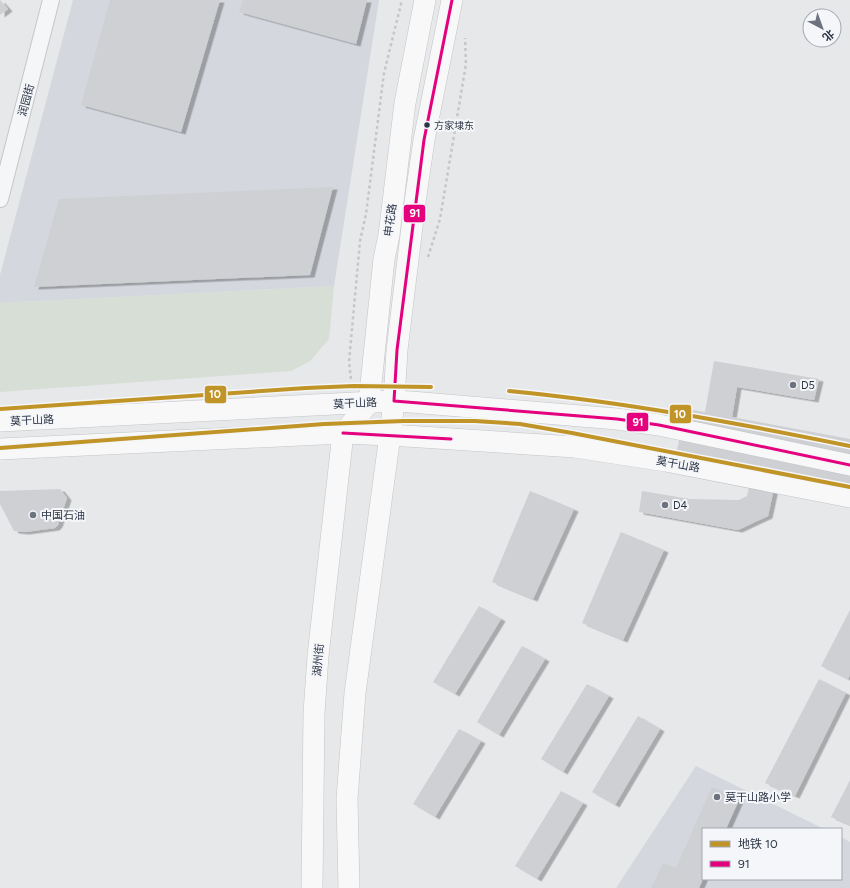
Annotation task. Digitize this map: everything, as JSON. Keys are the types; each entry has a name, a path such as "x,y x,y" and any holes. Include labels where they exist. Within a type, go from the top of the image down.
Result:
{"main road":[{"name":"申花路","path":"362,403 389,235 405,104 425,0"},
{"name":"申花路","path":"390,435 394,402 397,350 421,163 436,73 452,0"},
{"name":"莫干山路","path":"0,421 394,402 617,419 645,423 850,465"},
{"path":"344,433 362,403"},
{"name":"莫干山路","path":"0,449 344,433 390,435 575,448 666,461 850,497"},
{"name":"湖州街","path":"312,888 314,713 318,656 344,433"},
{"path":"349,888 347,799 355,693 390,435"}],"street":[{"name":"润园街","path":"0,199 51,0"}],"path":[{"path":"362,403 349,362 360,241 366,214 384,73 402,0"},
{"path":"428,258 440,219 466,64 464,34"}],"shaded area":[{"path":"73,0 379,0 334,286 0,303 0,275"},
{"path":"334,286 329,339 310,361 291,371 0,392 0,303"},
{"name":"莫干山路小学","path":"696,766 822,828 702,828 702,880 842,880 842,838 850,842 850,888 616,888"}],"building":[{"path":"0,0 8,9 0,15"},
{"path":"110,0 220,0 181,132 81,105"},
{"path":"243,0 367,0 356,44 239,12"},
{"path":"333,187 310,275 34,287 59,199"},
{"path":"714,361 819,379 814,400 737,387 732,417 850,439 850,494 776,479 768,516 738,530 639,512 642,491 690,499 739,500 747,496 752,474 675,459 686,409 705,412"},
{"name":"中国石油","path":"60,489 67,498 58,525 55,528 25,532 14,531 0,504 0,491"},
{"path":"530,491 574,509 533,599 492,582"},
{"path":"621,532 664,550 623,640 582,623"},
{"path":"479,606 501,619 455,694 433,682"},
{"path":"850,610 850,675 848,679 821,666"},
{"path":"522,646 545,659 499,735 477,722"},
{"path":"819,679 846,693 795,796 765,783"},
{"path":"587,684 609,696 563,772 541,759"},
{"path":"638,716 660,729 615,805 592,792"},
{"path":"459,729 481,741 435,817 413,804"},
{"path":"850,780 850,825 831,817"},
{"path":"712,787 739,800 726,828 702,828 703,880 699,888 651,888 663,863 676,868"},
{"path":"561,791 583,803 537,879 515,866"}],"metro line":[{"name":"10","path":"0,409 306,388 354,386 431,387"},
{"name":"10","path":"509,391 638,407 765,429 850,446"},
{"name":"10","path":"0,448 324,424 404,421 475,421 520,424 572,433 850,487"}],"transit line":[{"name":"91","path":"452,0 424,140 397,350 394,401 617,419 659,425 850,465"},
{"name":"91","path":"343,433 451,439"}],"place":[{"name":"方家埭东","path":"427,125"},
{"name":"D5","path":"793,385"},
{"name":"D4","path":"665,505"},
{"name":"中国石油","path":"33,515"},
{"name":"莫干山路小学","path":"717,797"}]}
